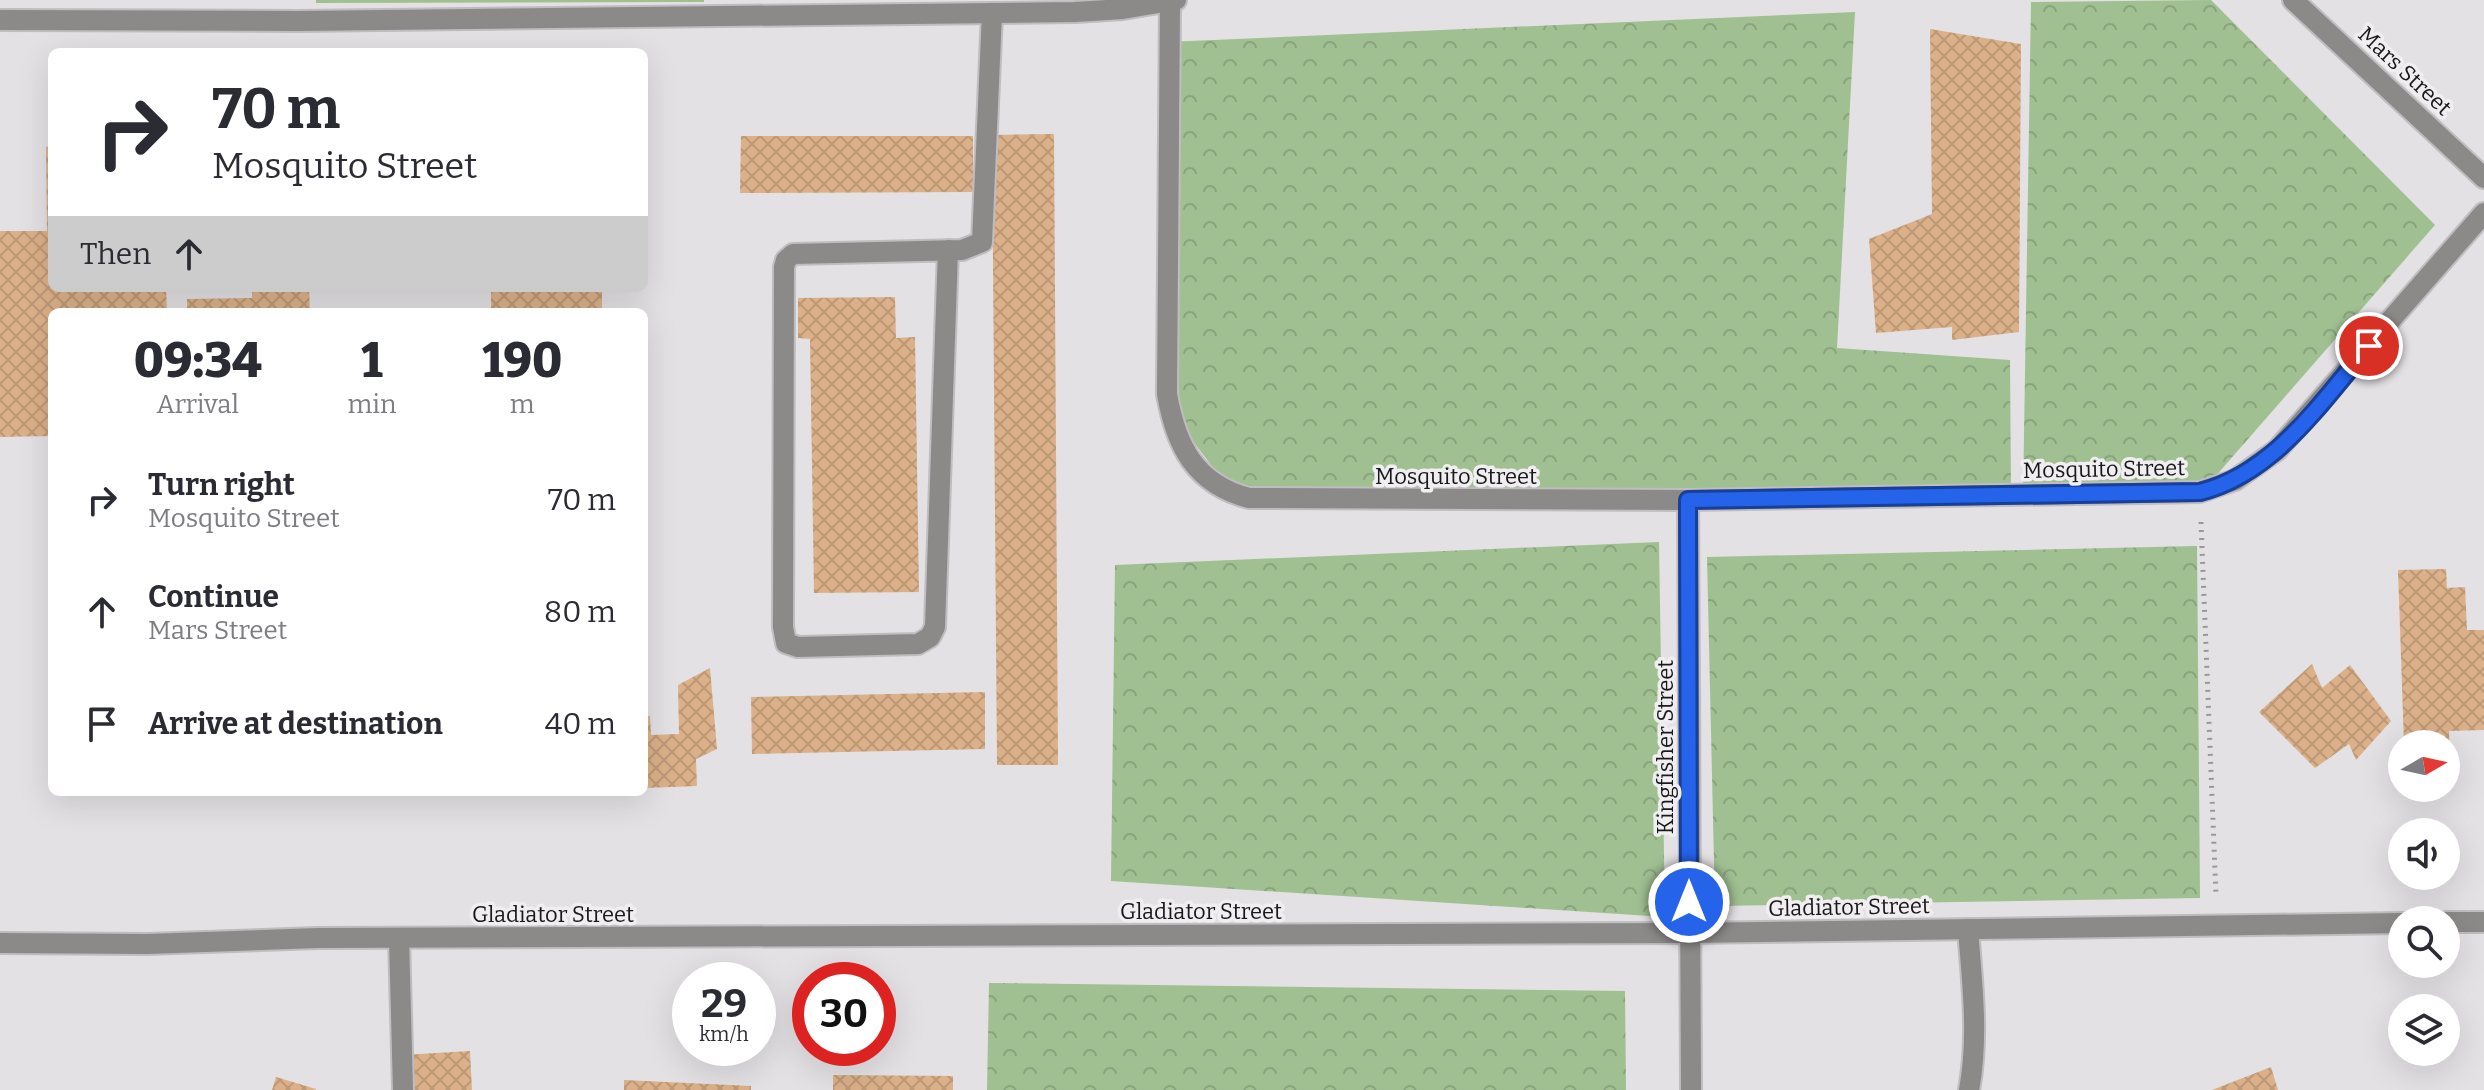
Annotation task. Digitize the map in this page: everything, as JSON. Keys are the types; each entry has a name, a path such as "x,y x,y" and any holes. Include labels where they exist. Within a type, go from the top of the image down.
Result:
{"street":[{"path":"298,0 298,21"},
{"name":"Mars Street","path":"2293,0 2484,178"},
{"path":"0,20 298,21 992,13 1123,9 1172,1"},
{"name":"Mosquito Street","path":"1172,1 1167,394 1172,426 1187,456 1210,481 1227,492 1269,500 1688,500 2200,492"},
{"path":"948,250 935,627 930,637 918,644 798,647 786,643 783,580 786,260 793,254 948,250 974,247 982,242 992,13"},
{"path":"2200,492 2235,480 2277,450 2484,213"},
{"name":"Kingfisher Street","path":"1688,500 1691,1090"},
{"path":"2460,922 2484,922"},
{"name":"Gladiator Street","path":"0,943 147,944 399,938 1689,933 2388,923"},
{"path":"1968,929 1974,1026 1969,1090"},
{"path":"399,938 403,1090"}],"path":[{"path":"2200,492 2218,925"}],"green space":[{"path":"316,0 704,0 704,2 316,3"},
{"path":"2211,0 2435,225 2207,486 2023,497 2031,2"},
{"path":"1855,12 1837,348 2010,360 2011,491 1235,496 1168,409 1166,42"},
{"path":"1659,542 1665,917 1111,881 1115,565"},
{"path":"2197,546 2200,898 1715,906 1707,557"},
{"path":"989,983 1625,991 1626,1090 987,1090"}],"building":[{"path":"1930,29 2021,44 2019,332 1952,340 1952,327 1876,333 1869,239 1932,214"},
{"path":"1054,134 1058,765 997,765 992,135"},
{"path":"741,136 973,136 973,192 740,193"},
{"path":"46,147 48,292 166,292 167,308 48,308 48,436 0,437 0,231 47,231"},
{"path":"252,292 309,292 310,308 187,308 187,299 252,298"},
{"path":"491,292 602,292 602,308 491,308"},
{"path":"895,297 896,338 915,337 919,592 814,593 810,339 798,338 798,298"},
{"path":"2446,569 2447,588 2465,587 2467,630 2484,630 2484,730 2404,730 2398,570"},
{"path":"2312,664 2322,688 2350,665 2391,721 2356,760 2349,744 2315,768 2259,712"},
{"path":"710,668 717,749 696,759 697,786 648,788 648,716 651,735 679,734 678,685"},
{"path":"985,692 985,749 752,754 751,697"},
{"path":"470,1051 472,1090 404,1090 403,1055"},
{"path":"2271,1067 2278,1090 2212,1090"},
{"path":"833,1075 953,1076 953,1090 833,1090"},
{"path":"276,1077 316,1089 316,1090 272,1090"},
{"path":"624,1080 751,1086 751,1090 624,1090"}],"route":[{"path":"1689,902 1688,500 2200,492 2235,480 2277,450 2369,346"}]}
